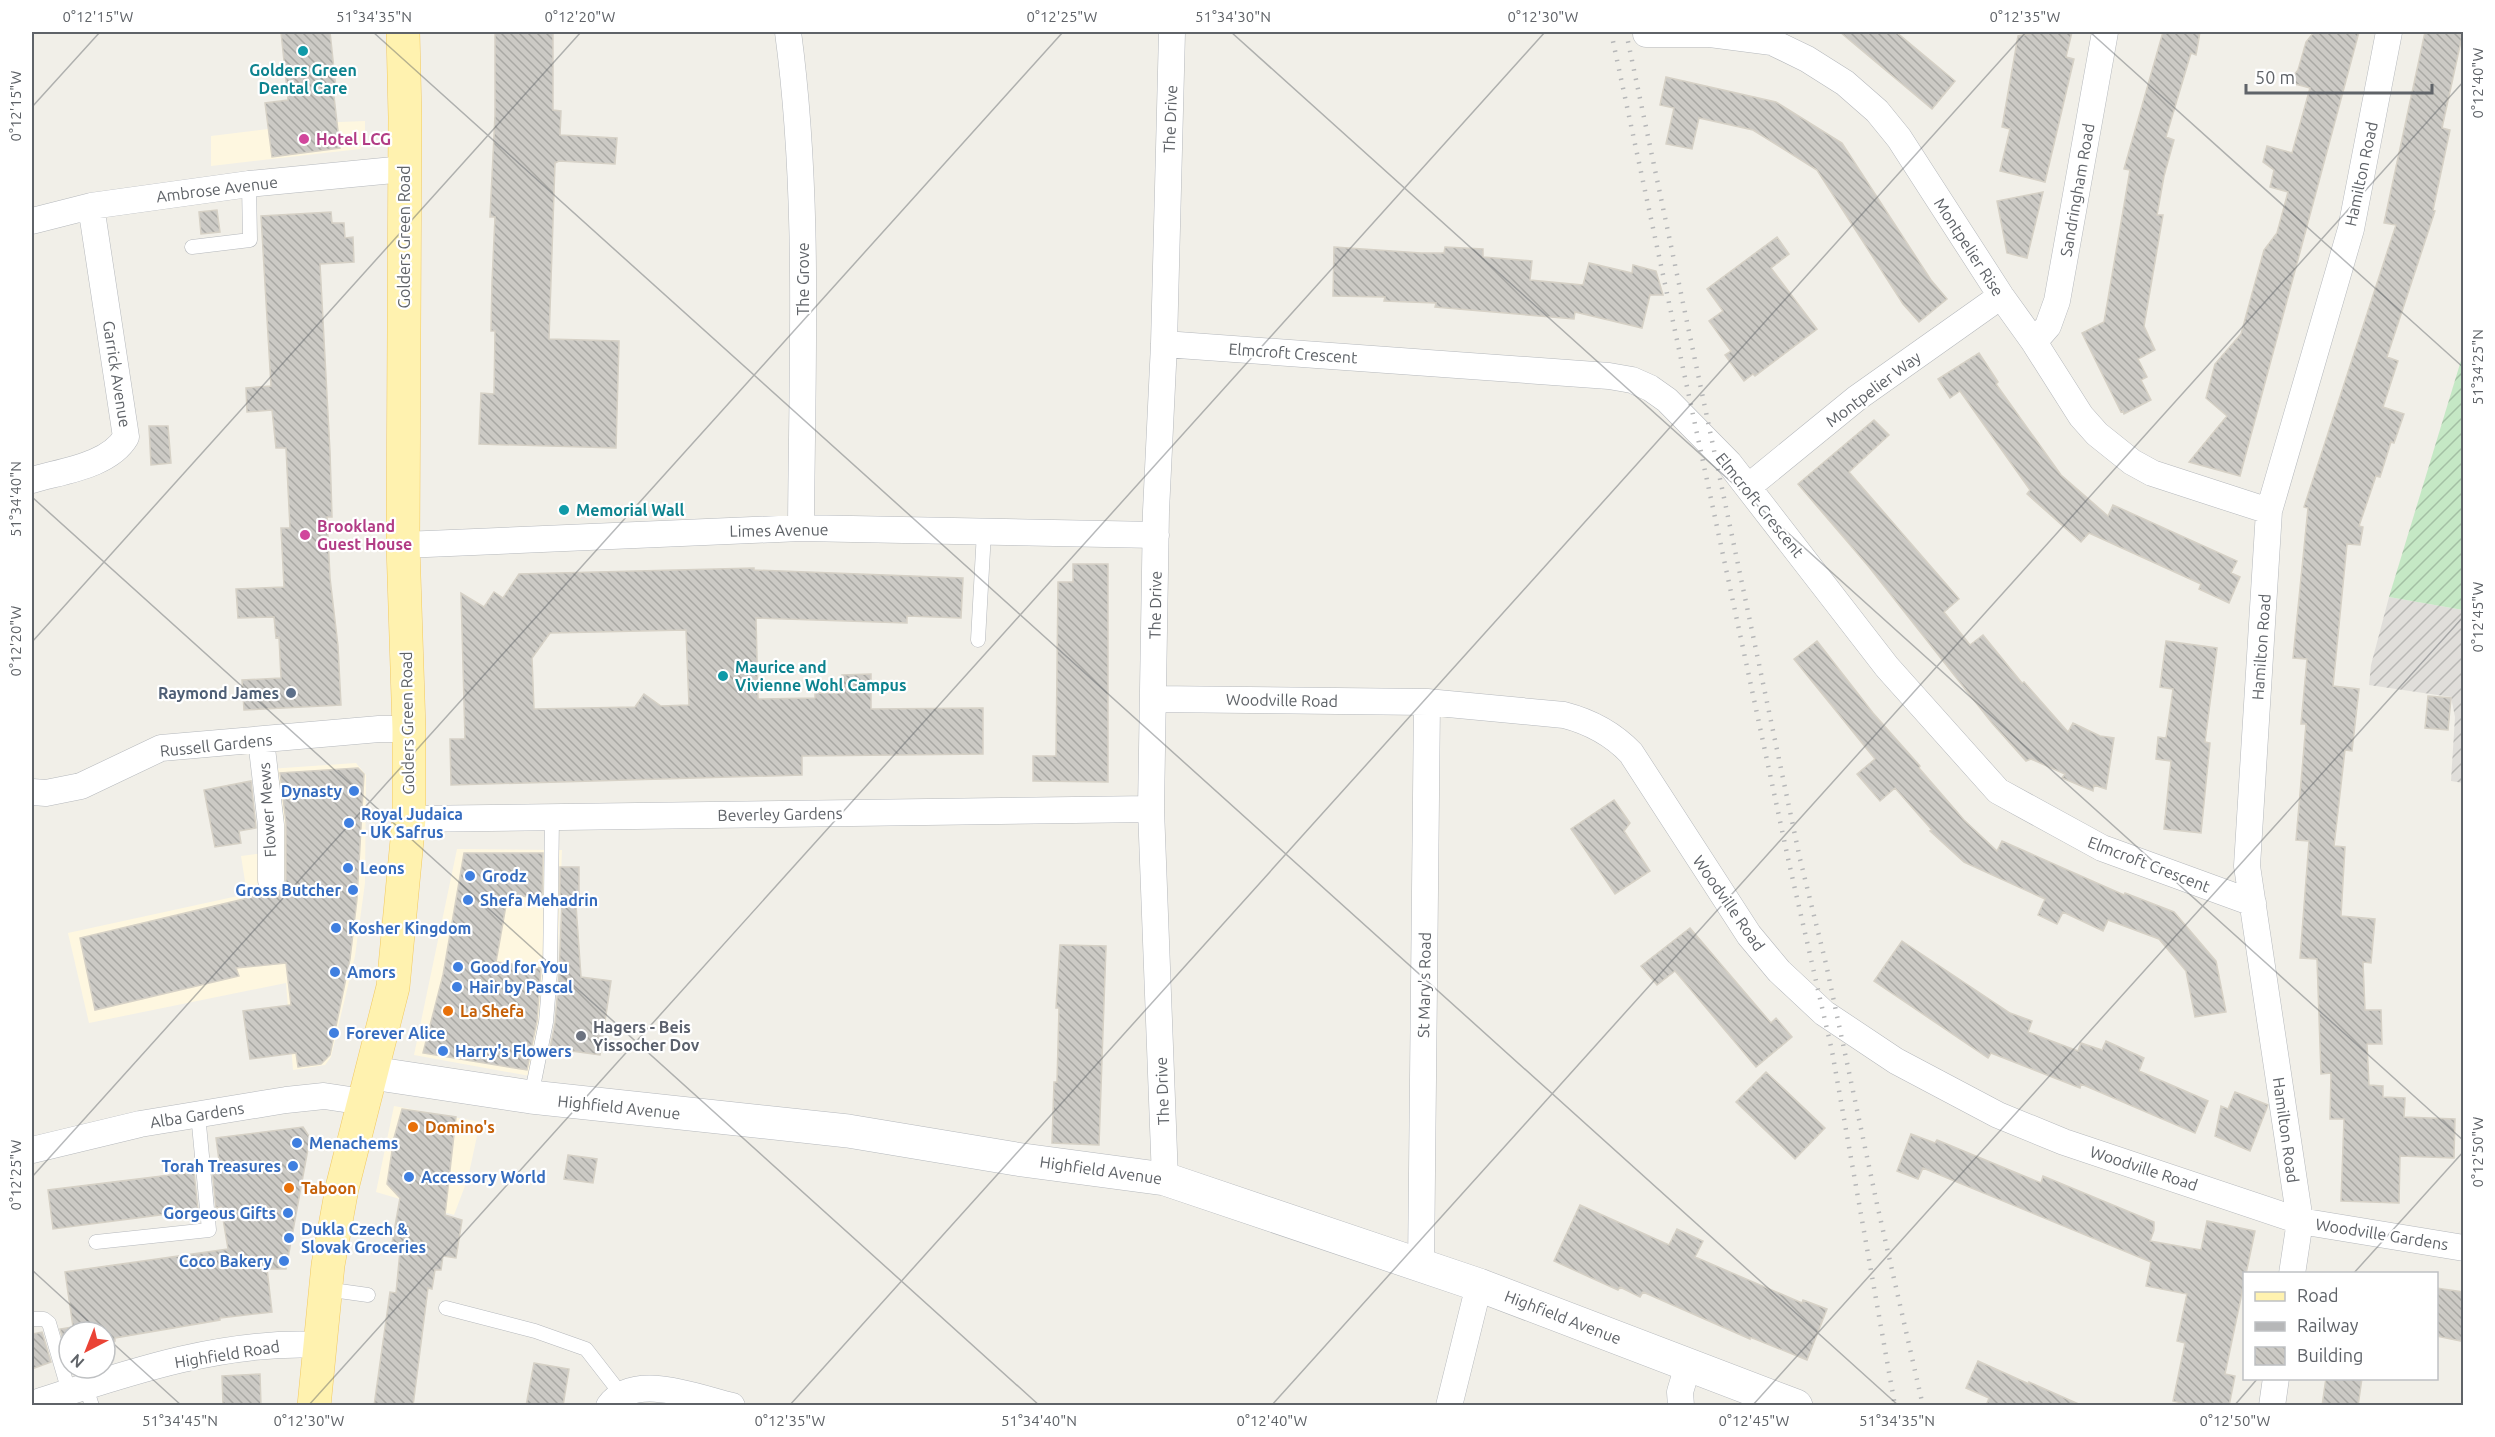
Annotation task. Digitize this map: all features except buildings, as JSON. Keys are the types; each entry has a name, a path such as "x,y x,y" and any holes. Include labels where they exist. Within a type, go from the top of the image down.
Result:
{"main road":[{"name":"Golders Green Road","path":"314,1406 326,1289 342,1188 393,987 409,819 410,729 403,545 403,32"}],"street":[{"name":"The Grove","path":"788,32 804,207 801,528"},
{"name":"The Drive","path":"1165,1179 1151,809 1156,535 1164,344 1172,32"},
{"name":"Sandringham Road","path":"2034,342 2048,326 2057,301 2105,32"},
{"name":"Hamilton Road","path":"2292,1272 2300,1221 2247,866 2270,511 2350,229 2389,32"},
{"name":"Montpelier Rise","path":"1646,34 1710,34 1772,42 1807,59 1845,83 1877,111 1899,138 2081,416 2097,434 2123,455 2152,473 2270,511"},
{"name":"Ambrose Avenue","path":"32,222 91,206 249,184 404,169"},
{"name":"Garrick Avenue","path":"32,480 95,461 118,450 126,437 91,206"},
{"name":"Montpelier Way","path":"1748,487 1857,398 2001,296"},
{"name":"Elmcroft Crescent","path":"1164,344 1597,375 1632,380 1650,388 1681,413 1729,463 1887,667 1998,791 2102,848 2253,903"},
{"name":"Limes Avenue","path":"403,545 801,528 1156,535"},
{"name":"Woodville Road","path":"1154,699 1427,702 1564,715 1582,719 1615,737 1631,753 1725,902 1756,944 1779,971 1824,1013 1896,1061 1998,1115 2064,1142 2300,1221"},
{"name":"St Mary's Road","path":"1421,1267 1427,702"},
{"name":"Russell Gardens","path":"32,792 46,794 81,786 161,748 379,729 410,729"},
{"name":"Flower Mews","path":"261,740 271,825 271,880"},
{"name":"Beverley Gardens","path":"409,819 1151,809"},
{"name":"Highfield Avenue","path":"368,1087 531,1097 848,1131 1016,1159 1165,1179 1479,1286 1796,1406"},
{"name":"Alba Gardens","path":"32,1150 140,1124 324,1096 368,1087"},
{"name":"Woodville Gardens","path":"2300,1221 2463,1248"},
{"path":"1449,1406 1479,1286"},
{"name":"Highfield Road","path":"32,1404 82,1395 194,1356 291,1344 319,1345"},
{"path":"1682,1406 1680,1392 1688,1365"},
{"path":"2272,1406 2276,1380"},
{"path":"615,1400 643,1388 657,1388 732,1406"}],"lane":[{"path":"192,247 250,240 249,184"},
{"path":"978,640 984,532"},
{"path":"531,1097 546,1022 550,973 552,817"},
{"path":"96,1242 209,1230 198,1114"},
{"path":"326,1289 368,1295"},
{"path":"446,1308 535,1331 586,1349 615,1400"},
{"path":"32,1319 44,1319 49,1323 82,1395"}],"shaded area":[{"path":"365,121 365,143 360,149 211,166 211,136 316,123"},
{"path":"2389,597 2463,610 2463,783 2451,781 2455,717 2451,697 2369,685 2371,665"},
{"path":"356,763 366,775 365,883 355,956 331,1057 325,1065 293,1070 286,983 89,1023 68,933 247,894 241,856 264,853 253,770"},
{"path":"457,849 562,850 557,978 541,1078 414,1055"},
{"path":"394,1106 480,1122 468,1178 454,1215 376,1192"}],"green space":[{"path":"2463,354 2463,610 2389,597"}],"railway":[{"path":"1611,32 1789,863 1832,1051 1895,1406"},
{"path":"1626,32 1800,859 1826,964 1923,1406"}],"place":[{"name":"Golders Green Dental Care","path":"303,51"},
{"name":"Hotel LCG","path":"304,139"},
{"name":"Memorial Wall","path":"564,510"},
{"name":"Brookland Guest House","path":"305,535"},
{"name":"Maurice and Vivienne Wohl Campus","path":"723,676"},
{"name":"Raymond James","path":"291,693"},
{"name":"Dynasty","path":"354,791"},
{"name":"Royal Judaica - UK Safrus","path":"349,823"},
{"name":"Leons","path":"348,868"},
{"name":"Grodz","path":"470,876"},
{"name":"Gross Butcher","path":"353,890"},
{"name":"Shefa Mehadrin","path":"468,900"},
{"name":"Kosher Kingdom","path":"336,928"},
{"name":"Good for You","path":"458,967"},
{"name":"Amors","path":"335,972"},
{"name":"Hair by Pascal","path":"457,987"},
{"name":"La Shefa","path":"448,1011"},
{"name":"Forever Alice","path":"334,1033"},
{"name":"Hagers - Beis Yissocher Dov","path":"581,1036"},
{"name":"Harry's Flowers","path":"443,1051"},
{"name":"Domino's","path":"413,1127"},
{"name":"Menachems","path":"297,1143"},
{"name":"Torah Treasures","path":"293,1166"},
{"name":"Accessory World","path":"409,1177"},
{"name":"Taboon","path":"289,1188"},
{"name":"Gorgeous Gifts","path":"288,1213"},
{"name":"Dukla Czech & Slovak Groceries","path":"289,1238"},
{"name":"Coco Bakery","path":"284,1261"}]}
